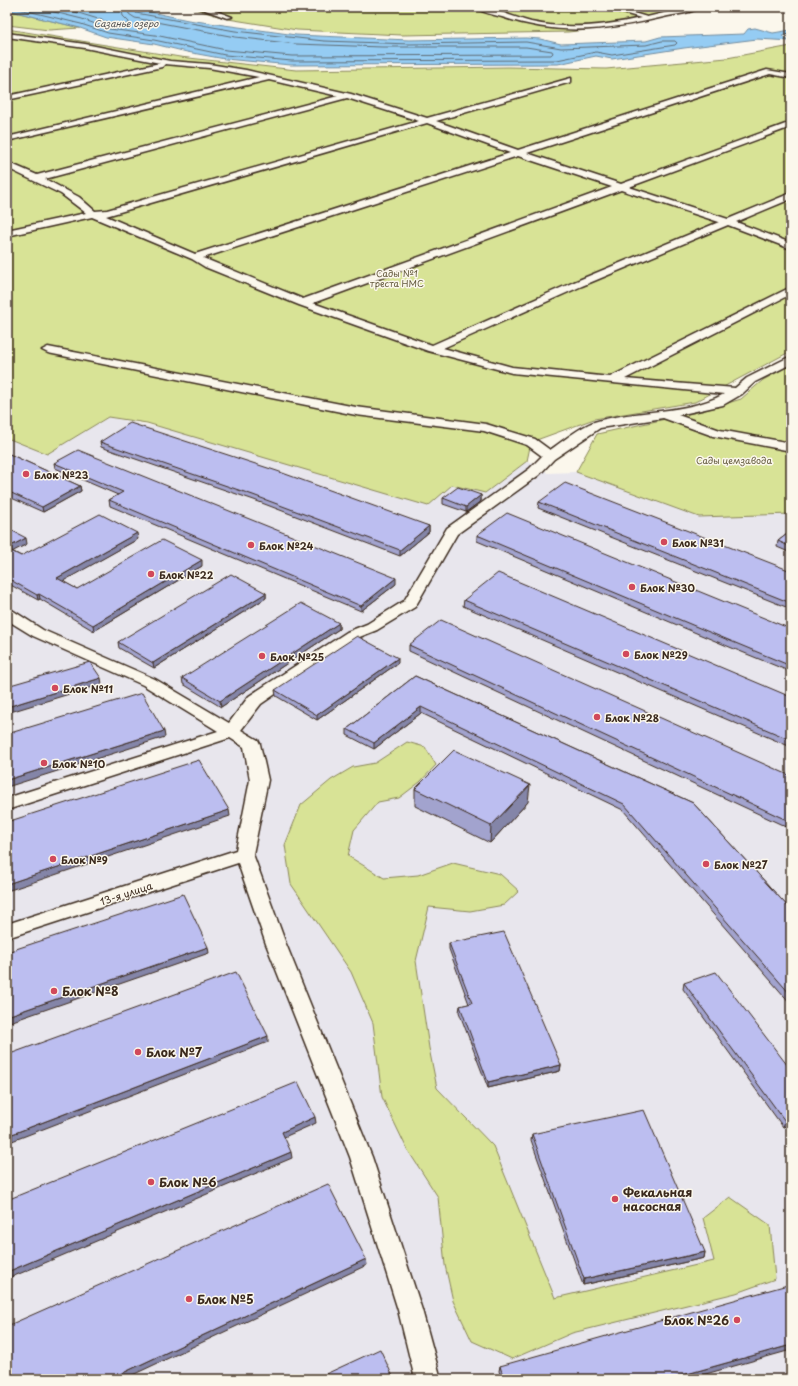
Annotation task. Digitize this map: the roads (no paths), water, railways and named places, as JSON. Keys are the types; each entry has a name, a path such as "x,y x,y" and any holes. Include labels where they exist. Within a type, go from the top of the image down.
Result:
{"lane":[{"path":"200,7 229,17"},
{"path":"477,7 536,25 587,28 647,18 697,7"},
{"path":"605,7 647,18"},
{"path":"7,35 85,46 170,64 209,66 272,77 348,96 451,128 518,153 728,222 791,246"},
{"path":"7,98 170,64"},
{"path":"196,257 770,72 791,76"},
{"path":"7,139 272,77"},
{"path":"7,233 93,214 108,213 361,138 568,80"},
{"path":"37,178 348,96"},
{"path":"303,303 791,124"},
{"path":"7,165 37,178 86,206 93,214 196,257 209,266 303,303 432,349 512,370 612,381 738,392"},
{"path":"432,349 578,284 791,196"},
{"path":"612,381 791,290"},
{"path":"48,350 356,411 486,428 531,442 550,456"},
{"path":"7,804 231,732 255,700 352,635 372,627 410,604 452,531 534,472 550,456 596,425 695,409 719,402 738,392 751,380 791,359"},
{"path":"664,414 717,433 791,447"},
{"path":"7,613 38,633 88,653 149,682 252,744 259,780 244,854 276,944 361,1157 410,1310 428,1379"},
{"name":"13-я улица","path":"7,932 244,854"}],"water":[{"name":"Сазанье озеро","path":"7,7 127,7 188,20 296,35 409,40 526,38 540,39 561,44 646,41 660,37 744,34 748,29 755,28 773,33 791,30 791,34 782,36 791,41 757,39 612,59 596,56 558,64 291,65 225,59 154,44 106,37 80,28 7,10"}],"place":[{"name":"Блок №23","path":"26,474"},
{"name":"Блок №31","path":"664,542"},
{"name":"Блок №24","path":"251,545"},
{"name":"Блок №22","path":"151,574"},
{"name":"Блок №30","path":"632,587"},
{"name":"Блок №29","path":"626,654"},
{"name":"Блок №25","path":"262,656"},
{"name":"Блок №11","path":"55,688"},
{"name":"Блок №28","path":"597,717"},
{"name":"Блок №10","path":"44,763"},
{"name":"Блок №9","path":"53,859"},
{"name":"Блок №27","path":"706,864"},
{"name":"Блок №8","path":"54,991"},
{"name":"Блок №7","path":"138,1052"},
{"name":"Блок №6","path":"151,1182"},
{"name":"Фекальная насосная","path":"615,1199"},
{"name":"Блок №5","path":"189,1299"},
{"name":"Блок №26","path":"737,1320"}],"park label":[{"name":"Сады №1 треста НМС","path":"397,278"},
{"name":"Сады цемзавода","path":"734,460"}]}
